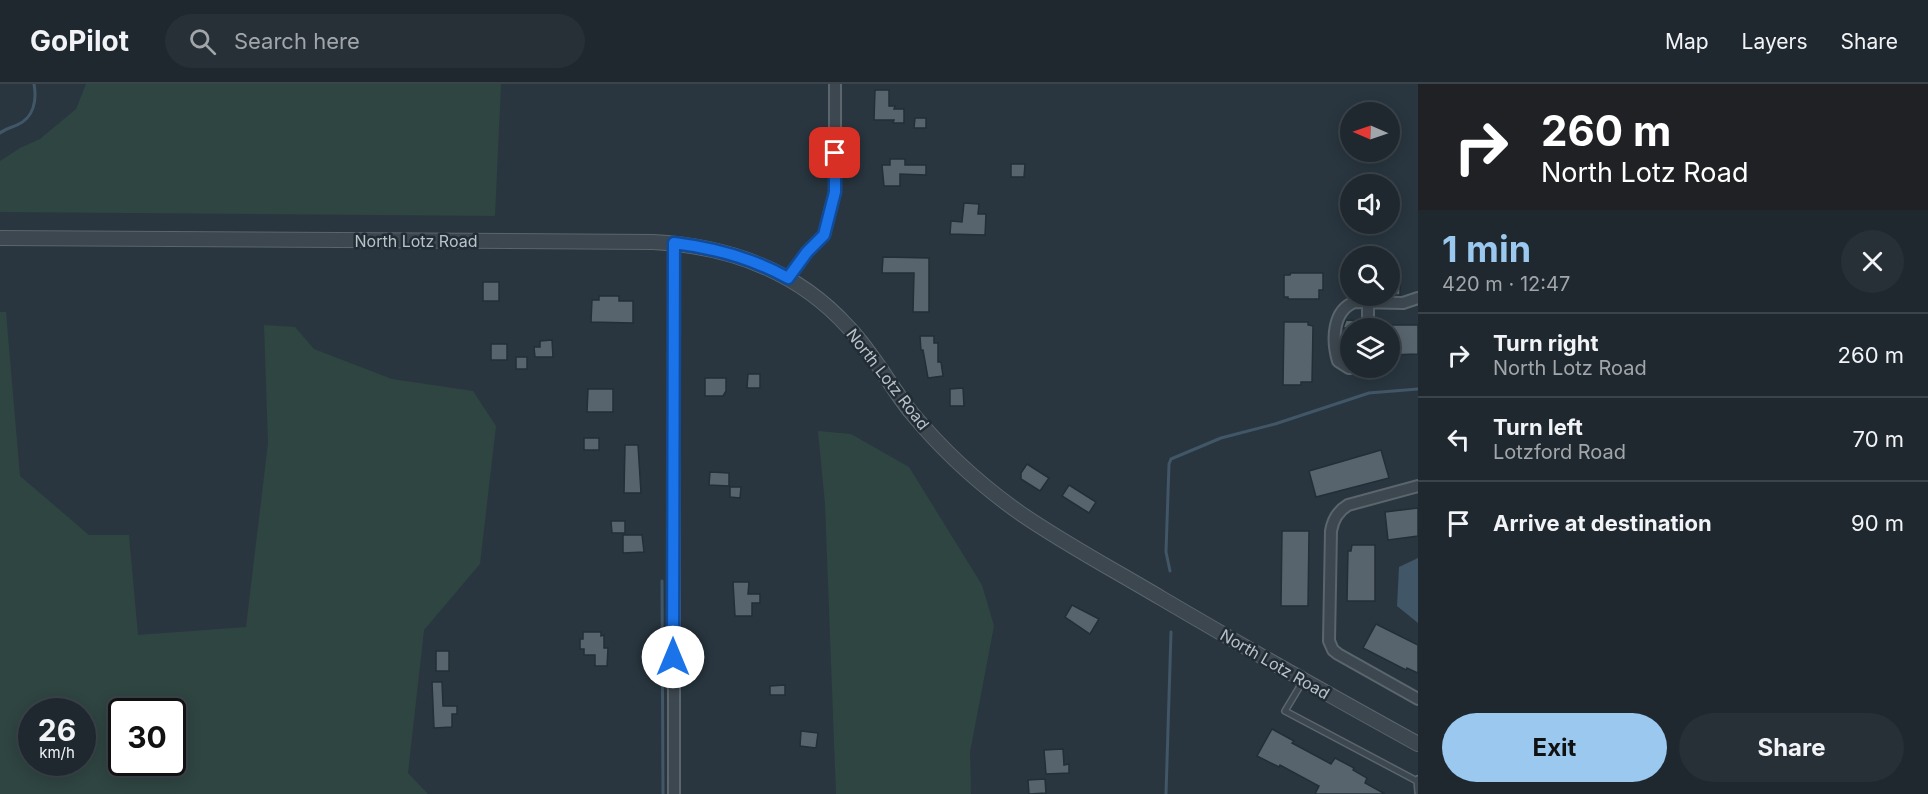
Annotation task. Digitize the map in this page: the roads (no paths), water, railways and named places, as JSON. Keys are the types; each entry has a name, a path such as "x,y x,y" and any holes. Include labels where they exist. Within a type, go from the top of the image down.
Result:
{"street":[{"path":"788,278 807,252 824,235 835,192 835,84"},
{"name":"North Lotz Road","path":"0,238 674,243 702,246 729,253 768,267 788,278 849,327 909,410 957,462 1002,501 1117,572 1303,681 1418,744"},
{"path":"674,243 674,794"},
{"path":"1400,303 1418,298"},
{"path":"1340,363 1336,352 1336,319 1347,306"},
{"path":"1418,486 1348,505 1335,517 1331,531 1330,645 1338,654 1418,699"}],"lane":[{"path":"1303,681 1286,711 1417,780 1418,792"}],"water":[{"path":"1418,558 1418,623 1397,606 1399,567"}],"waterway":[{"path":"0,133 23,122 31,113 35,96 34,84"},
{"path":"1170,571 1166,552 1171,459 1221,438 1275,424 1369,393 1418,389"},
{"path":"662,581 663,794"},
{"path":"1166,794 1171,632"}]}
